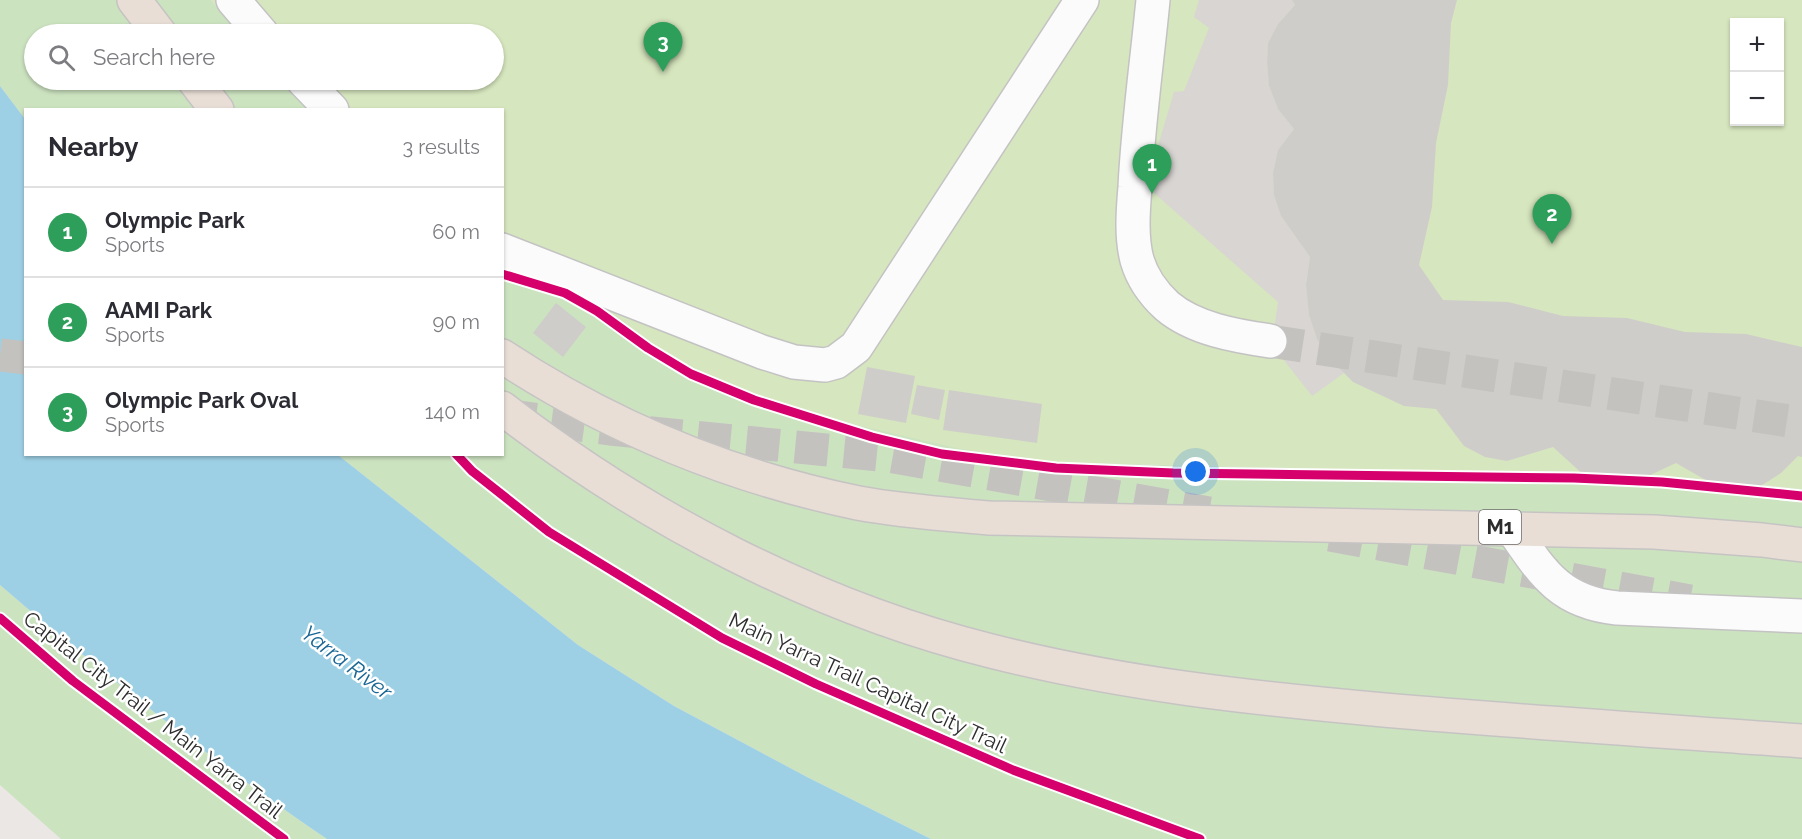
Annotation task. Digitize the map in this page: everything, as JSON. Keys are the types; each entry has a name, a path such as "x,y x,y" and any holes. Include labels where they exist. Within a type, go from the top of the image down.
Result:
{"highway":[{"path":"134,0 152,24"},
{"path":"202,90 215,108"},
{"name":"M1","path":"504,357 586,408 642,434 716,464 858,503 989,518 1198,524 1511,527 1654,532 1762,540 1802,546"},
{"path":"504,410 551,446 646,506 715,545 879,617 988,651 1092,675 1254,698 1802,741"}],"lane":[{"path":"233,0 253,24"},
{"path":"504,251 762,352 807,364 837,362 856,347 1082,0"},
{"path":"1153,0 1136,166 1133,226 1137,261 1149,286 1175,311 1217,330 1270,341"},
{"path":"313,90 330,108"},
{"path":"1511,527 1552,582 1570,596 1591,604 1617,608 1802,616"}],"green space":[{"path":"0,0 211,0 231,24 24,24 24,90 289,90 306,108 24,108 24,118 0,86"},
{"path":"211,0 1802,0 1802,489 1761,485 1740,489 1716,486 1705,481 1647,477 1631,484 1611,484 1583,475 1041,462 956,448 800,412 687,368 582,298 504,266 504,108 306,108 289,90 504,90 504,24 231,24"},
{"path":"504,266 582,298 687,368 800,412 1041,462 1662,477 1802,489 1802,839 931,839 807,777 674,706 578,645 339,456 504,456"},
{"path":"0,585 160,716 284,810 327,839 61,839 0,785"}],"shaded area":[{"path":"1199,0 1292,0 1295,5 1278,24 1268,43 1269,86 1278,109 1294,129 1278,150 1273,173 1274,195 1281,216 1310,257 1306,285 1309,315 1317,339 1344,373 1312,396 1272,345 1278,302 1146,186 1174,92 1184,91 1209,28 1194,17"}],"water":[{"name":"Yarra River","path":"0,86 24,118 24,456 339,456 578,645 674,706 807,777 931,839 327,839 201,748 119,684 0,585"}],"building":[{"path":"1292,0 1457,0 1451,23 1448,85 1436,143 1432,207 1419,265 1443,300 1508,302 1563,316 1627,318 1685,332 1746,334 1802,347 1802,457 1798,456 1781,473 1759,487 1740,489 1716,486 1676,463 1631,484 1611,484 1587,478 1553,447 1507,461 1485,457 1464,446 1436,409 1404,406 1353,382 1332,361 1317,339 1309,315 1306,285 1310,257 1281,216 1274,195 1273,173 1278,150 1294,129 1278,109 1269,86 1268,43 1278,24 1295,5"},
{"path":"556,303 586,327 563,357 533,333"},
{"path":"867,367 915,376 906,423 858,414"},
{"path":"917,385 945,390 939,420 911,414"},
{"path":"949,390 1042,404 1037,443 943,430"}],"tunnel":[{"path":"1270,341 1802,423"},
{"path":"0,355 24,358"},
{"path":"504,415 610,429 889,456 1209,513"},
{"path":"1330,535 1690,601"}],"cycle path":[{"path":"504,275 565,293 597,311 648,348 691,374 754,400 872,437 942,454 1056,468 1173,473 1574,478 1662,482 1802,496"},
{"name":"Main Yarra Trail Capital City Trail","path":"458,456 472,471 549,532 722,638 816,684 1013,770 1200,839"},
{"name":"Capital City Trail / Main Yarra Trail","path":"0,618 73,681 284,839"}],"place":[{"name":"Olympic Park Oval","path":"663,72"},
{"name":"Olympic Park","path":"1152,194"},
{"name":"AAMI Park","path":"1552,244"}]}
